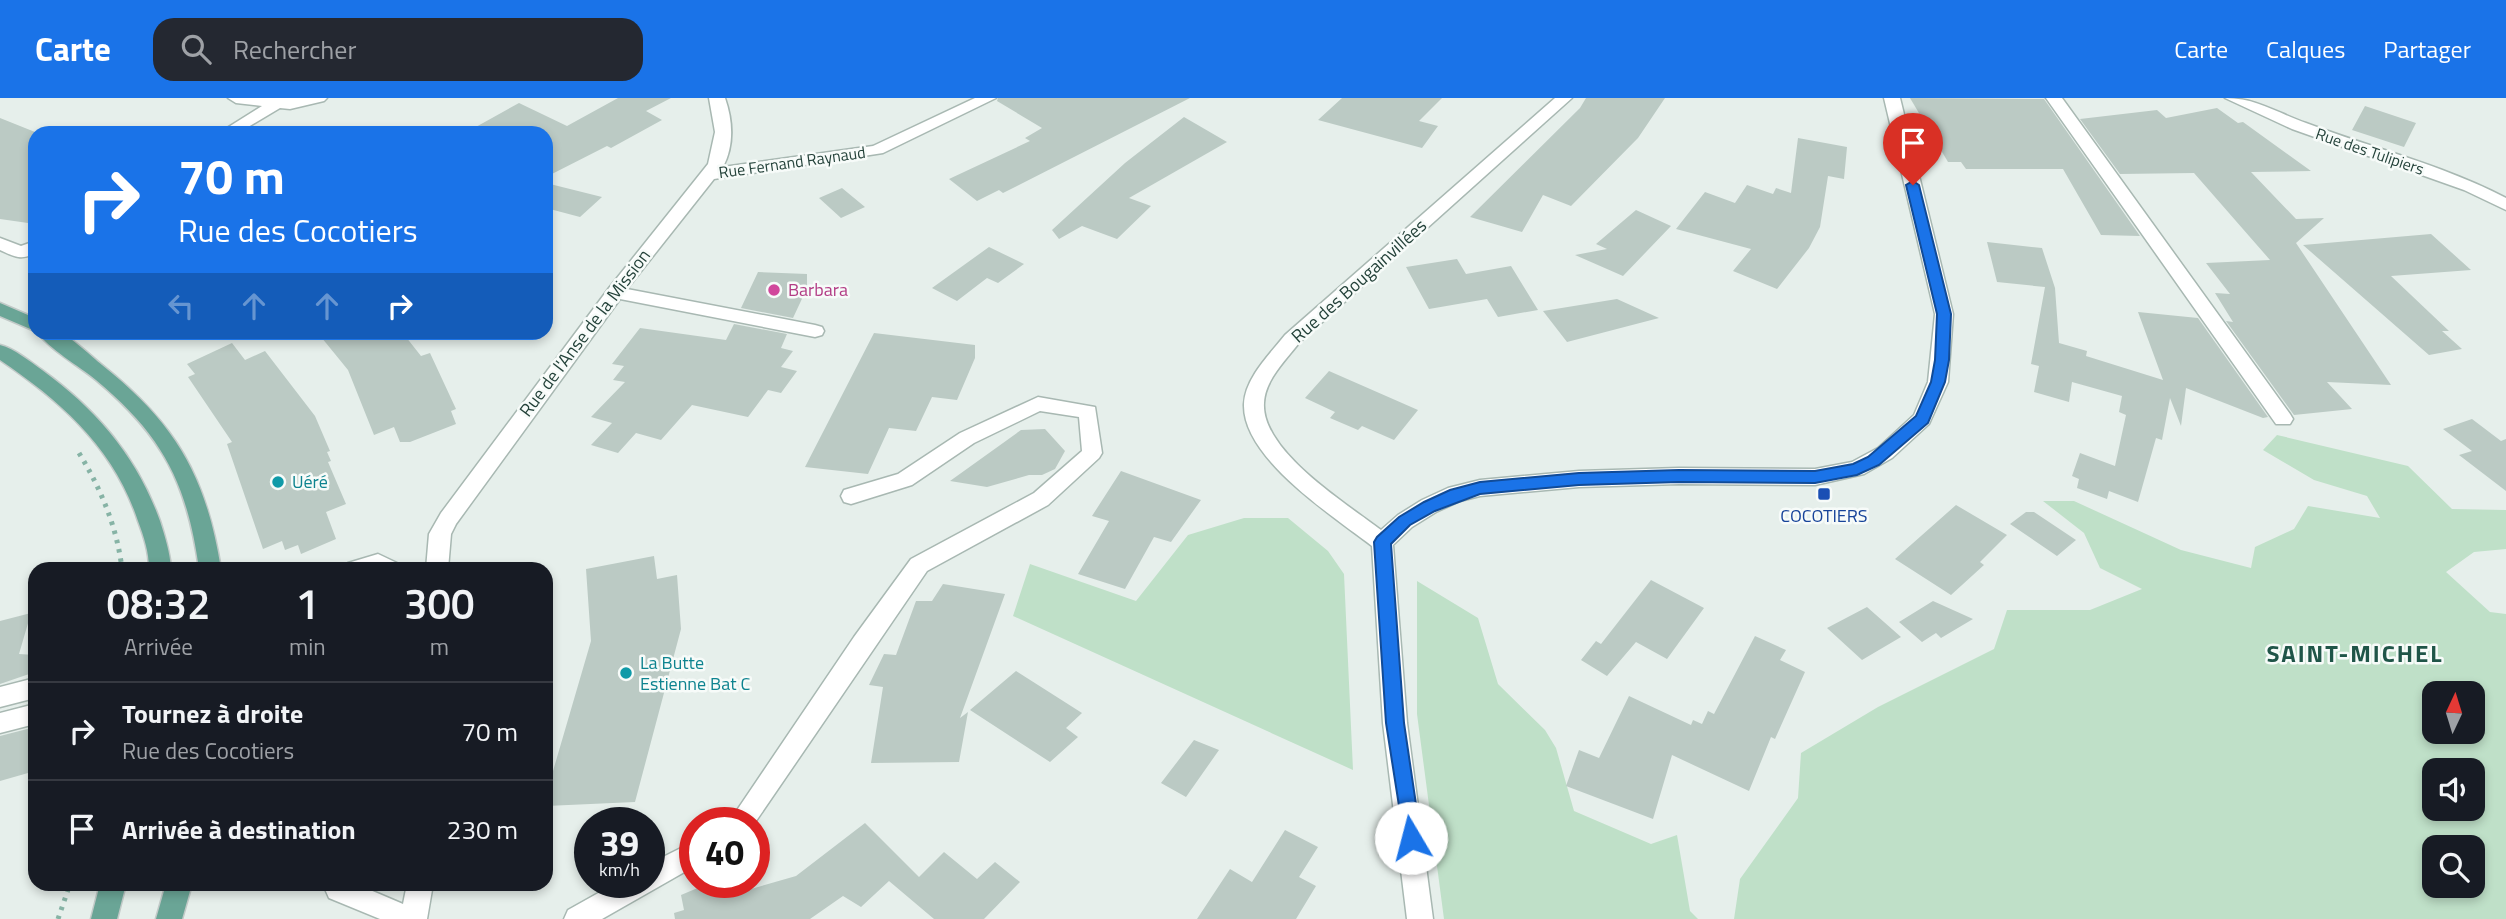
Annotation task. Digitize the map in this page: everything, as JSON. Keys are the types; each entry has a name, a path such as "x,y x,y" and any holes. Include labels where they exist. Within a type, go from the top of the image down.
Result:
{"main road":[{"path":"0,309 28,322"},
{"path":"56,340 119,388 184,470 203,524 209,562"},
{"path":"0,351 50,383 97,427 123,462 146,508 158,562"},
{"path":"104,919 111,891"},
{"path":"169,919 177,891"}],"street":[{"path":"236,98 284,104"},
{"path":"240,126 284,104 319,98"},
{"name":"Rue de l'Anse de la Mission","path":"438,562 440,534 448,519 669,221 711,174 722,153 721,109 717,98"},
{"name":"Rue Fernand Raynaud","path":"711,174 877,150 988,98"},
{"name":"Rue des Bougainvillées","path":"1382,542 1294,474 1275,452 1254,418 1256,392 1261,380 1292,339 1564,98"},
{"path":"1420,919 1395,723 1382,542 1405,521 1429,506 1455,494 1480,488 1579,479 1679,476 1815,477 1857,469 1885,453 1922,419 1938,382 1944,314 1892,98"},
{"path":"2054,98 2283,419"},
{"name":"Rue des Tulipiers","path":"2233,98 2298,125 2470,186 2506,205"},
{"path":"254,126 284,104"},
{"path":"0,243 22,253 28,250"},
{"path":"615,292 815,331"},
{"path":"751,807 854,655 919,565 1041,499 1092,453 1088,412 1038,404 967,438 905,480 851,496"},
{"path":"0,697 28,690"},
{"path":"0,723 28,716"},
{"path":"343,891 384,907 403,919"},
{"path":"415,919 419,891"},
{"path":"576,919 614,898"}],"path":[{"path":"74,446 99,489 121,548 122,562"},
{"path":"58,919 68,891"}],"green space":[{"path":"2277,435 2408,466 2452,509 2506,510 2506,549 2474,552 2446,572 2490,612 2506,614 2506,919 1734,919 1740,879 1798,798 1801,753 1878,707 1994,649 2007,610 2090,610 2142,589 2100,568 2084,533 2043,501 2074,501 2181,550 2251,568 2255,547 2294,529 2308,506 2380,518 2367,496 2314,480 2263,450"},
{"path":"1244,518 1288,518 1328,551 1344,574 1353,770 1013,616 1030,564 1136,601 1188,535"},
{"path":"1417,581 1478,618 1498,684 1545,730 1556,748 1574,811 1651,844 1677,835 1690,911 1698,919 1444,919 1417,714"}],"building":[{"path":"618,98 671,98 646,111 662,120 611,148 607,146 553,173 553,126 478,126 519,103 567,126"},
{"path":"998,98 1190,98 1003,193 999,190 977,201 949,179 1030,141 1025,138 1042,128 997,101"},
{"path":"1342,98 1442,98 1419,121 1438,126 1422,148 1318,120"},
{"path":"1586,98 1665,98 1638,138 1571,206 1543,195 1522,232 1470,217 1580,108"},
{"path":"1910,98 2044,99 2140,236 2101,235 2063,169 1966,169 1961,162 1948,162"},
{"path":"2365,106 2416,123 2404,147 2352,130"},
{"path":"2217,108 2238,123 2243,122 2311,171 2251,172 2296,219 2324,218 2296,243 2391,385 2327,382 2352,409 2294,415 2226,321 2233,322 2215,293 2230,294 2206,263 2270,260 2194,173 2120,174 2080,119 2157,110 2166,118"},
{"path":"1184,117 1227,142 1129,198 1151,206 1117,239 1082,226 1059,239 1052,230 1125,163"},
{"path":"0,118 28,129 28,223 0,219"},
{"path":"1798,138 1847,147 1844,179 1828,176 1820,227 1809,248 1777,289 1733,271 1751,249 1676,229 1705,192 1735,203 1747,185 1773,194 1776,188 1791,193"},
{"path":"553,185 602,197 580,217 553,210"},
{"path":"842,188 865,207 841,218 819,198"},
{"path":"1636,210 1671,226 1623,276 1575,255 1607,249 1596,244"},
{"path":"2431,234 2471,270 2391,276 2449,331 2442,331 2462,349 2429,355 2303,245"},
{"path":"1987,242 2042,248 2055,288 2059,343 2087,351 2086,356 2163,380 2138,312 2198,318 2268,417 2263,418 2186,388 2181,426 2170,398 2162,440 2156,438 2138,502 2109,491 2107,499 2077,488 2079,479 2072,476 2080,453 2115,466 2126,415 2119,412 2122,396 2072,382 2069,402 2034,392 2039,366 2031,364 2045,287 1997,282"},
{"path":"989,247 1024,264 998,283 987,278 957,301 932,288"},
{"path":"1457,259 1466,274 1511,266 1538,310 1498,317 1487,299 1429,309 1406,267"},
{"path":"758,272 807,274 807,288 793,318 741,308"},
{"path":"1617,299 1659,318 1567,342 1543,311"},
{"path":"734,324 787,334 781,348 793,351 781,367 797,371 781,393 768,390 748,417 692,405 661,440 636,433 618,453 591,445 612,423 591,417 625,382 613,380 624,366 612,364 640,328 726,340"},
{"path":"874,333 975,345 975,358 957,400 932,397 916,431 889,428 868,474 805,467"},
{"path":"324,340 408,340 421,356 430,353 456,409 451,411 456,424 410,442 400,442 394,427 374,435 348,370"},
{"path":"232,343 245,360 265,351 315,416 330,451 327,452 331,461 328,462 346,504 326,512 336,539 301,554 298,545 285,550 282,541 263,549 227,444 232,442 188,377 195,374 187,364"},
{"path":"1329,371 1418,410 1394,440 1362,426 1358,430 1330,418 1335,412 1305,398"},
{"path":"2472,419 2501,441 2506,439 2506,491 2459,455 2472,451 2443,429"},
{"path":"1045,429 1065,451 1055,469 1042,475 1029,475 987,487 950,481 1021,430"},
{"path":"1121,471 1201,500 1171,542 1154,537 1125,589 1078,574 1109,521 1092,516"},
{"path":"1956,505 2007,535 1980,562 1984,565 1951,595 1895,559"},
{"path":"2026,512 2034,512 2076,540 2057,556 2010,524"},
{"name":"La Butte Estienne Bat C","path":"654,556 657,579 677,575 681,629 635,802 553,806 553,771 591,641 586,569"},
{"path":"1651,580 1704,608 1667,659 1636,642 1607,676 1581,660 1596,641 1601,644"},
{"path":"943,584 1005,594 960,718 968,712 959,762 871,763 883,687 869,685 884,654 896,655 916,601 932,601"},
{"path":"1933,601 1973,619 1941,638 1936,633 1922,642 1899,622"},
{"path":"1867,607 1901,637 1862,660 1827,628"},
{"path":"28,614 19,654 28,655 28,674 0,684 0,621"},
{"path":"1755,636 1786,650 1780,660 1805,672 1775,739 1771,737 1749,791 1672,755 1653,819 1566,786 1579,750 1599,758 1629,696 1691,725 1693,720 1702,724 1708,711 1714,714"},
{"path":"1016,671 1082,713 1066,728 1078,737 1050,762 970,710"},
{"path":"28,729 28,773 0,781 0,736"},
{"path":"1194,740 1219,750 1186,797 1161,783"},
{"path":"865,823 919,877 944,852 977,879 995,862 1020,882 984,919 934,919 889,881 861,907 843,896 810,919 675,919 674,913 684,910 682,898 770,898 770,884 796,876"},
{"path":"1285,830 1318,847 1299,877 1316,886 1296,919 1197,919 1230,869 1252,882"}],"place":[{"name":"Barbara","path":"774,290"},
{"name":"Uéré","path":"278,482"},
{"name":"COCOTIERS","path":"1824,494"},
{"name":"La Butte Estienne Bat C","path":"626,673"}],"district":[{"name":"SAINT-MICHEL","path":"2355,654"}],"route":[{"path":"1411,838 1395,723 1382,542 1405,521 1429,506 1455,494 1480,488 1579,479 1679,476 1815,477 1857,469 1874,461 1922,419 1938,382 1942,360 1944,314 1913,185"}]}
